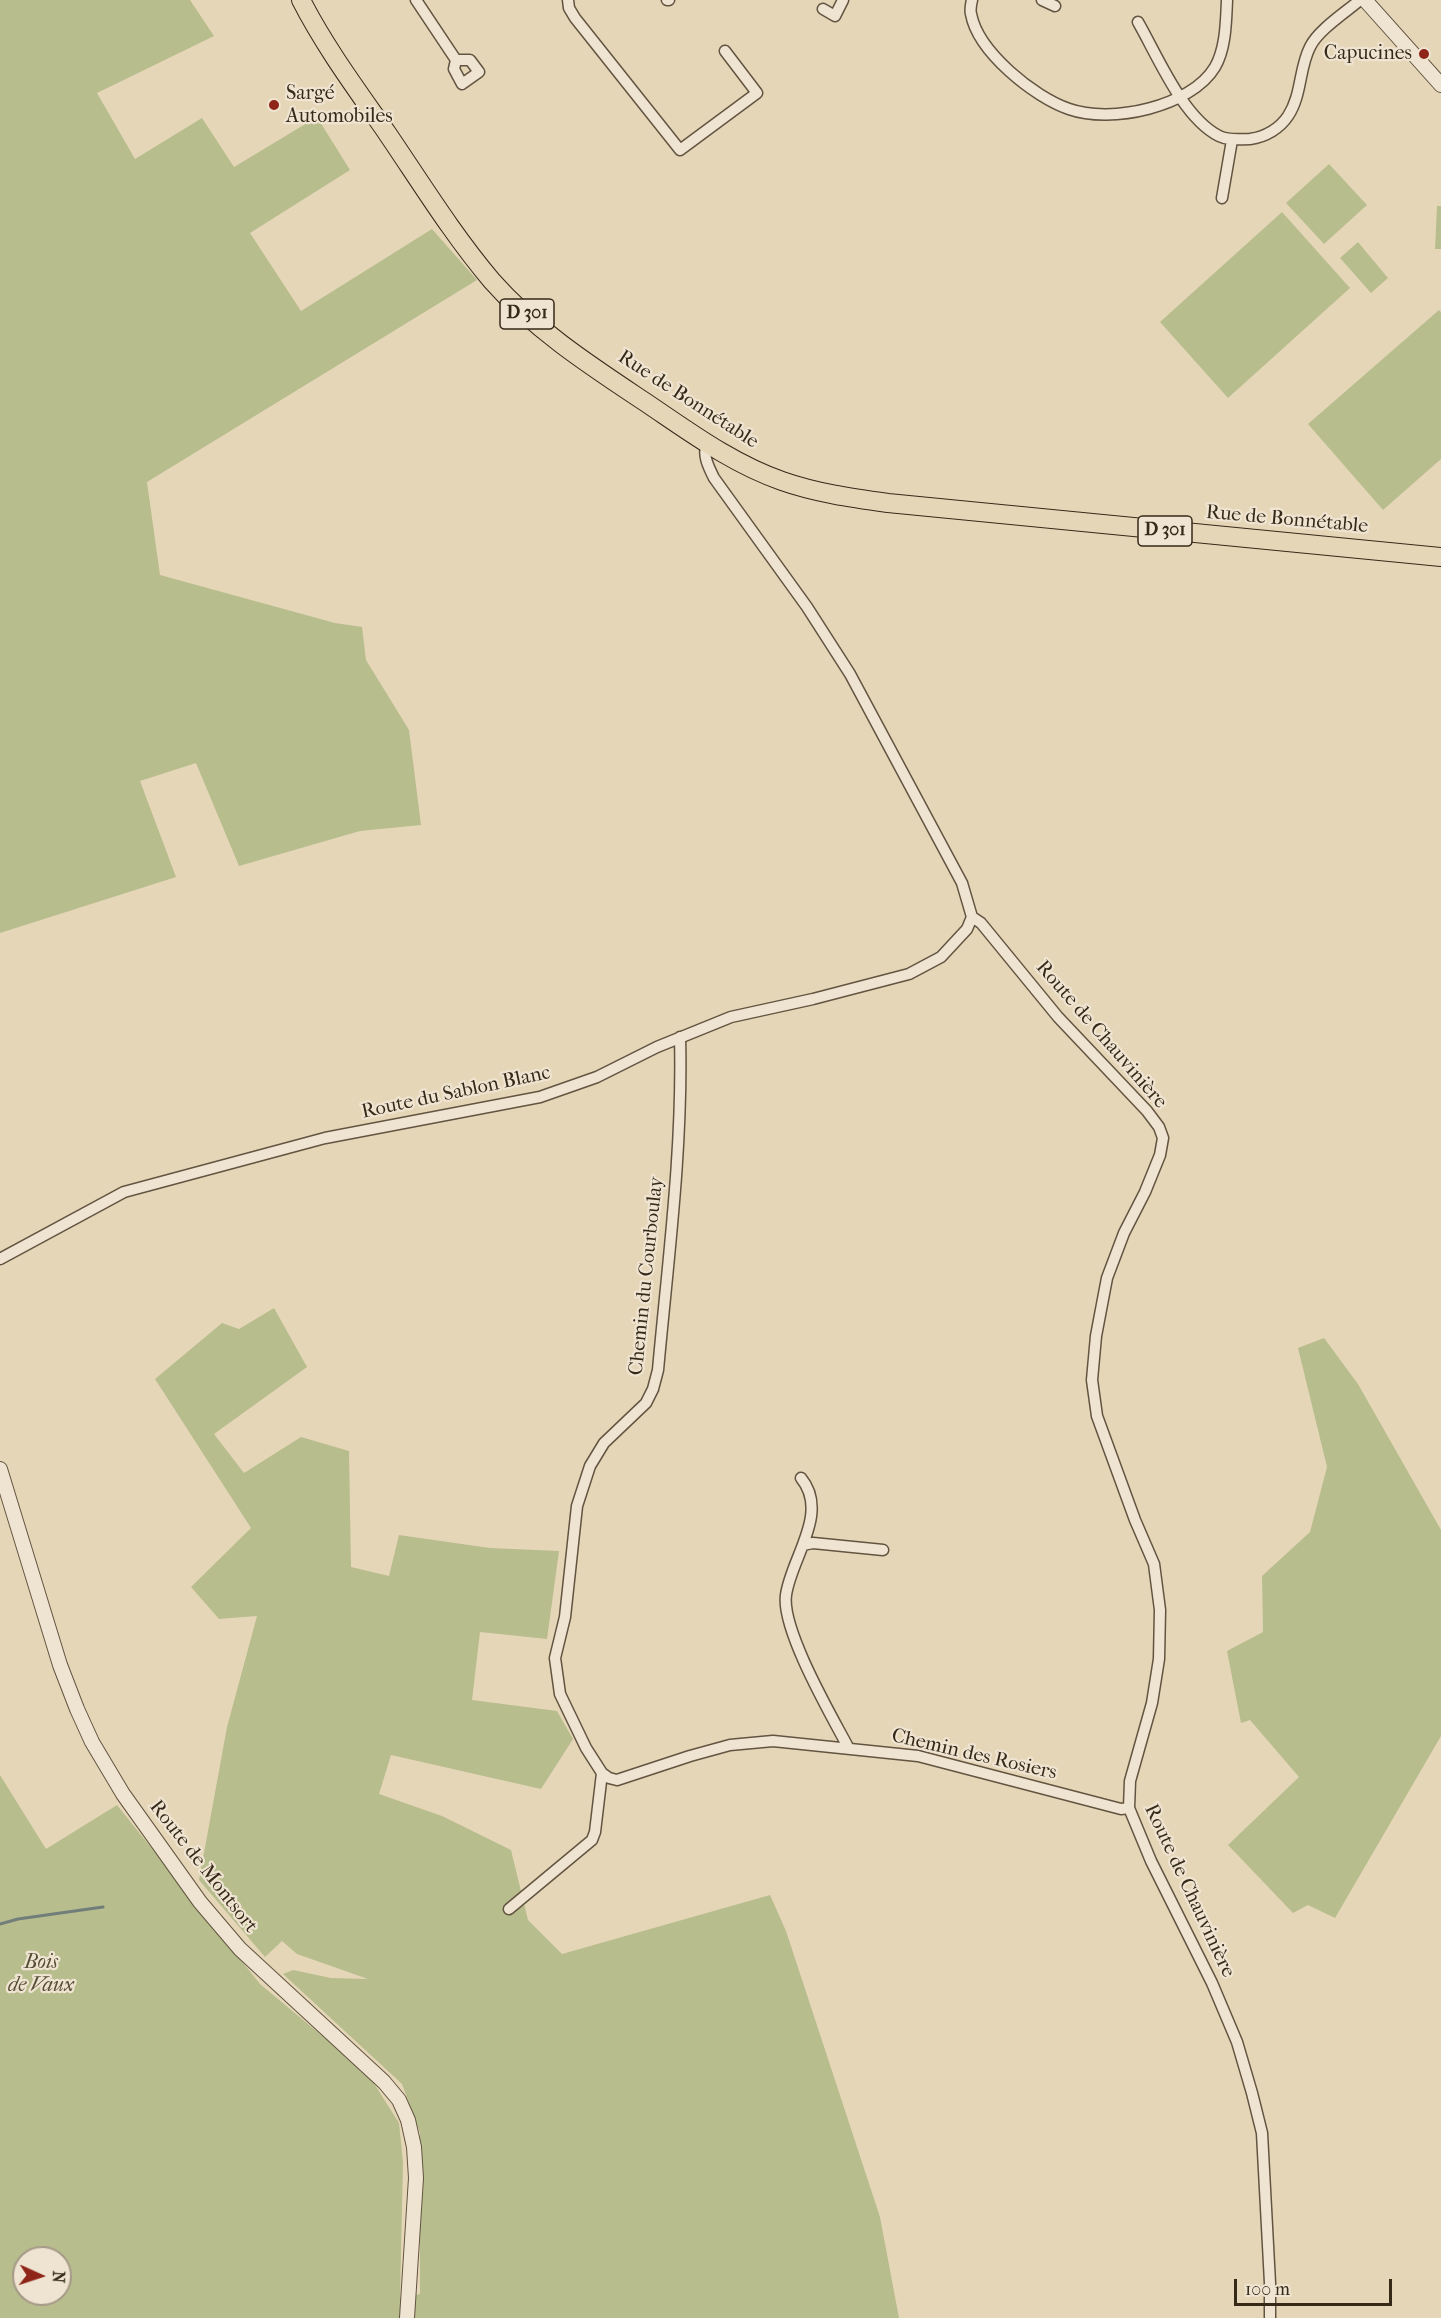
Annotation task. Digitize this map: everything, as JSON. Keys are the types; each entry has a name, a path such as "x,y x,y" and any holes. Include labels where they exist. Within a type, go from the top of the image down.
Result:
{"main road":[{"name":"Rue de Bonnétable","path":"301,0 310,18 389,137 441,213 493,281 546,333 707,444 750,467 782,481 840,496 1014,516 1441,557"}],"street":[{"path":"416,0 456,60"},
{"path":"568,0 569,8 575,18 680,150 757,93 725,51"},
{"path":"823,9 835,16 843,0"},
{"path":"972,0 971,13 980,35 996,57 1022,82 1045,98 1071,110 1096,114 1132,113 1181,96 1202,81 1215,67 1225,30 1227,0"},
{"path":"1042,0 1055,6"},
{"path":"1138,22 1181,96 1202,125 1221,137 1232,140 1255,138 1274,131 1288,115 1298,93 1311,45 1360,0"},
{"path":"1365,0 1441,85"},
{"path":"1222,198 1232,140"},
{"name":"Route de Chauvinière","path":"707,444 705,450 708,466 714,478 807,607 850,674 962,883 972,917 981,923 1058,1017 1147,1110 1159,1127 1163,1138 1160,1155 1145,1192 1124,1233 1107,1278 1096,1336 1092,1380 1097,1416 1135,1520 1154,1564 1160,1610 1159,1659 1152,1703 1130,1780 1129,1808 1151,1861 1208,1974 1238,2042 1262,2133 1270,2318"},
{"name":"Route du Sablon Blanc","path":"0,1259 124,1192 325,1138 540,1097 597,1077 680,1037 732,1017 909,974 941,957 967,929 972,917"},
{"name":"Chemin du Courboulay","path":"602,1773 586,1748 560,1694 555,1658 565,1617 577,1506 590,1466 604,1443 646,1403 658,1370 678,1140 681,1082 680,1037"},
{"name":"Route de Montsort","path":"0,1469 60,1665 77,1710 123,1794 200,1902 240,1949 359,2058 399,2100 408,2120 414,2147 416,2178 407,2318"},
{"path":"801,1478 808,1486 813,1506 803,1545 786,1593 785,1608 810,1674 848,1747"},
{"path":"803,1545 813,1543 883,1550"},
{"name":"Chemin des Rosiers","path":"602,1773 617,1780 690,1756 741,1744 774,1741 918,1756 1121,1809 1129,1808"},
{"path":"509,1909 592,1840 602,1773"}],"green space":[{"path":"0,0 190,0 214,36 97,93 135,159 202,118 234,167 317,117 350,170 250,233 301,311 432,229 477,280 147,482 160,575 335,623 362,627 366,660 409,730 421,825 360,831 239,866 196,763 140,781 176,877 0,933"},
{"path":"1329,164 1367,205 1324,244 1286,203"},
{"path":"1437,206 1441,206 1441,249 1435,249"},
{"path":"1282,212 1350,288 1228,398 1160,322"},
{"path":"1358,242 1388,278 1371,293 1340,258"},
{"path":"1439,310 1441,312 1441,459 1383,510 1308,424"},
{"name":"Bois de Vaux","path":"274,1308 307,1367 214,1434 244,1473 301,1437 349,1451 351,1567 389,1576 399,1535 490,1548 559,1551 547,1639 480,1632 472,1700 557,1711 573,1739 541,1789 391,1755 379,1794 442,1816 511,1850 528,1920 562,1954 770,1895 786,1931 880,2217 899,2318 0,2318 0,1775 46,1849 117,1805 260,1984 368,2074 399,2123 403,2162 400,2298 420,2294 420,2133 402,2084 283,1974 293,1970 331,1978 368,1979 297,1954 282,1941 265,1957 199,1880 227,1727 257,1616 219,1619 191,1587 251,1528 155,1379 222,1323 239,1329"},
{"path":"1324,1338 1358,1384 1441,1530 1441,1736 1335,1918 1308,1905 1293,1913 1228,1845 1299,1777 1250,1720 1241,1723 1227,1651 1263,1632 1262,1576 1310,1532 1327,1467 1298,1348"}],"waterway":[{"path":"0,1924 18,1919 103,1907"}],"place":[{"name":"Capucines","path":"1424,54"},
{"name":"Sargé Automobiles","path":"274,105"}]}
